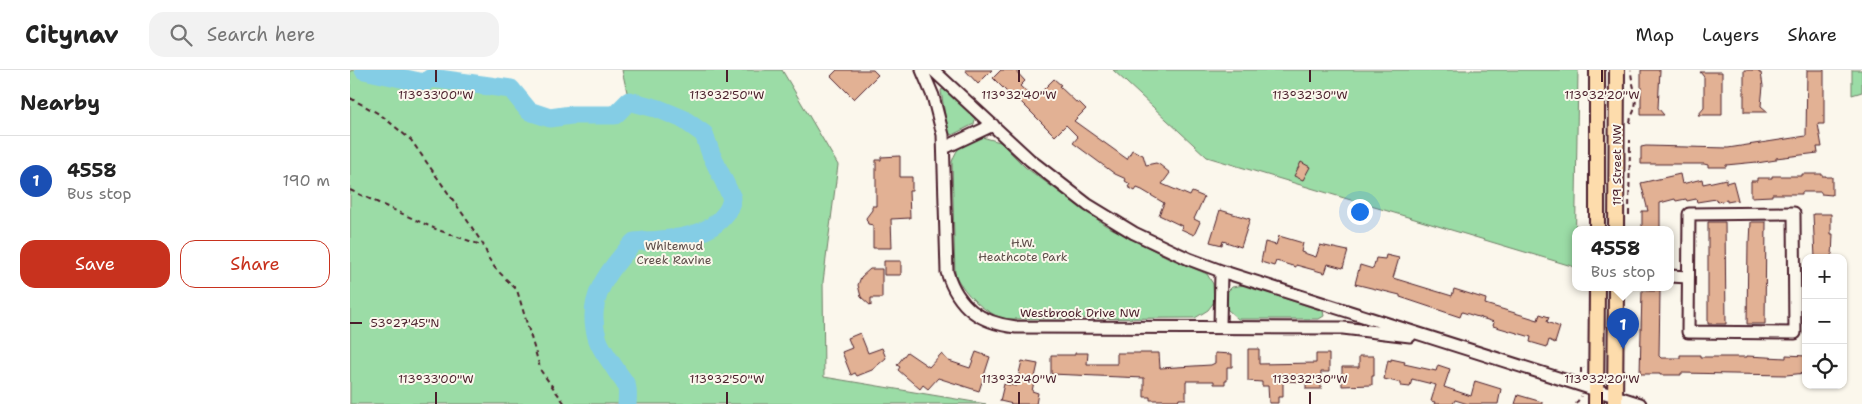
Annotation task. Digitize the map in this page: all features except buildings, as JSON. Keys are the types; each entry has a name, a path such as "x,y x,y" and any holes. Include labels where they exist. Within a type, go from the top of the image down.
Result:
{"main road":[{"name":"119 Street NW","path":"1597,226 1598,70"},
{"name":"119 Street NW","path":"1616,226 1617,70"},
{"path":"1596,404 1597,291"},
{"path":"1615,400 1616,291"}],"street":[{"name":"Westbrook Drive NW","path":"922,70 937,106 944,148 947,272 954,291 967,307 991,323 1016,327 1343,328 1444,341"},
{"name":"Westbrook Drive NW","path":"933,70 1046,174 1088,205 1134,233 1221,271 1596,389 1615,400 1640,404"},
{"path":"944,148 993,124"},
{"path":"1794,213 1795,333 1688,332 1688,277 1688,214 1794,213"},
{"path":"1220,327 1221,271"},
{"path":"1674,276 1688,277"}],"path":[{"path":"1630,124 1630,117 1635,108 1635,91 1631,70"},
{"path":"350,98 381,114 411,140 484,246 495,268 516,290 542,372 565,404"},
{"path":"1629,221 1630,140"},
{"path":"350,190 438,230 484,246"},
{"path":"1576,404 1581,398"}],"green space":[{"name":"Whitemud Creek Ravine","path":"364,70 424,83 431,78 511,89 529,111 550,118 571,115 615,115 629,101 622,70 782,70 838,165 823,282 824,377 986,404 350,404 350,71"},
{"path":"1113,70 1578,70 1576,226 1572,226 1572,266 1207,157"},
{"path":"1852,70 1862,70 1862,92 1852,95"},
{"path":"942,89 949,93 975,119 974,124 952,135 948,133"},
{"name":"H.W. Heathcote Park","path":"982,137 1000,142 1025,167 1105,225 1169,258 1207,274 1213,284 1214,302 1208,310 1195,318 1004,319 989,312 975,302 955,275 952,162 956,152 962,145"},
{"path":"1244,285 1323,311 1324,316 1319,319 1238,319 1227,309 1227,292 1232,287"}],"waterway":[{"path":"364,70 424,83 431,78 511,89 529,111 550,118 571,115 615,115 629,101 659,109 683,119 704,134 711,154 732,198 727,211 718,222 696,234 671,239 634,242 607,275 596,299 594,325 598,340 627,387 627,404"}],"place":[{"name":"4558","path":"1623,349"}]}
